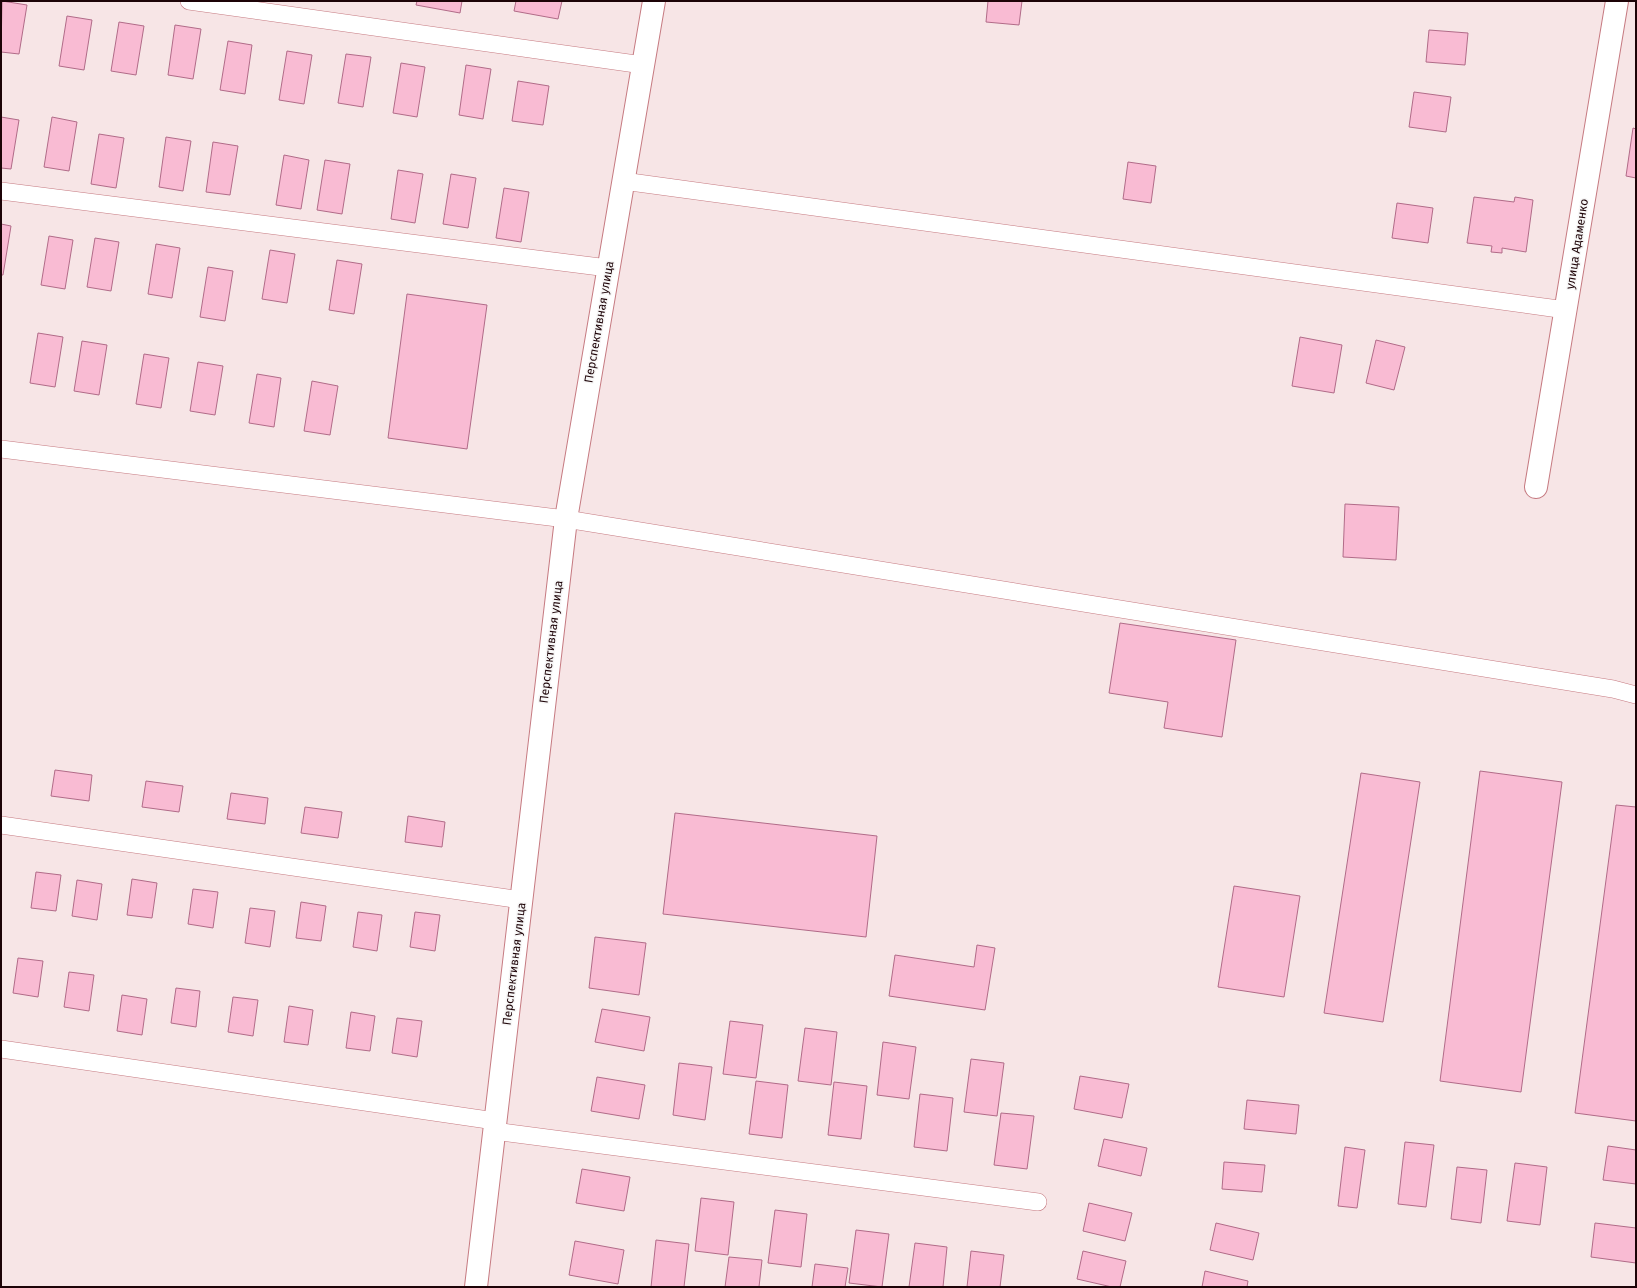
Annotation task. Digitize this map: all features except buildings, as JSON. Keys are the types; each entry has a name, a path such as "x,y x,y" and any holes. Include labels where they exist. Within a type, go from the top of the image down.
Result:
{"street":[{"name":"Перспективная улица","path":"476,1287 566,519 654,1"},
{"name":"улица Адаменко","path":"1536,487 1616,1"}],"lane":[{"path":"189,1 643,65"},
{"path":"623,181 1566,310"},
{"path":"1,191 608,268"},
{"path":"1,449 566,519 1597,687 1636,695"},
{"path":"1,826 521,900"},
{"path":"1,1050 495,1126 1038,1202"}]}
